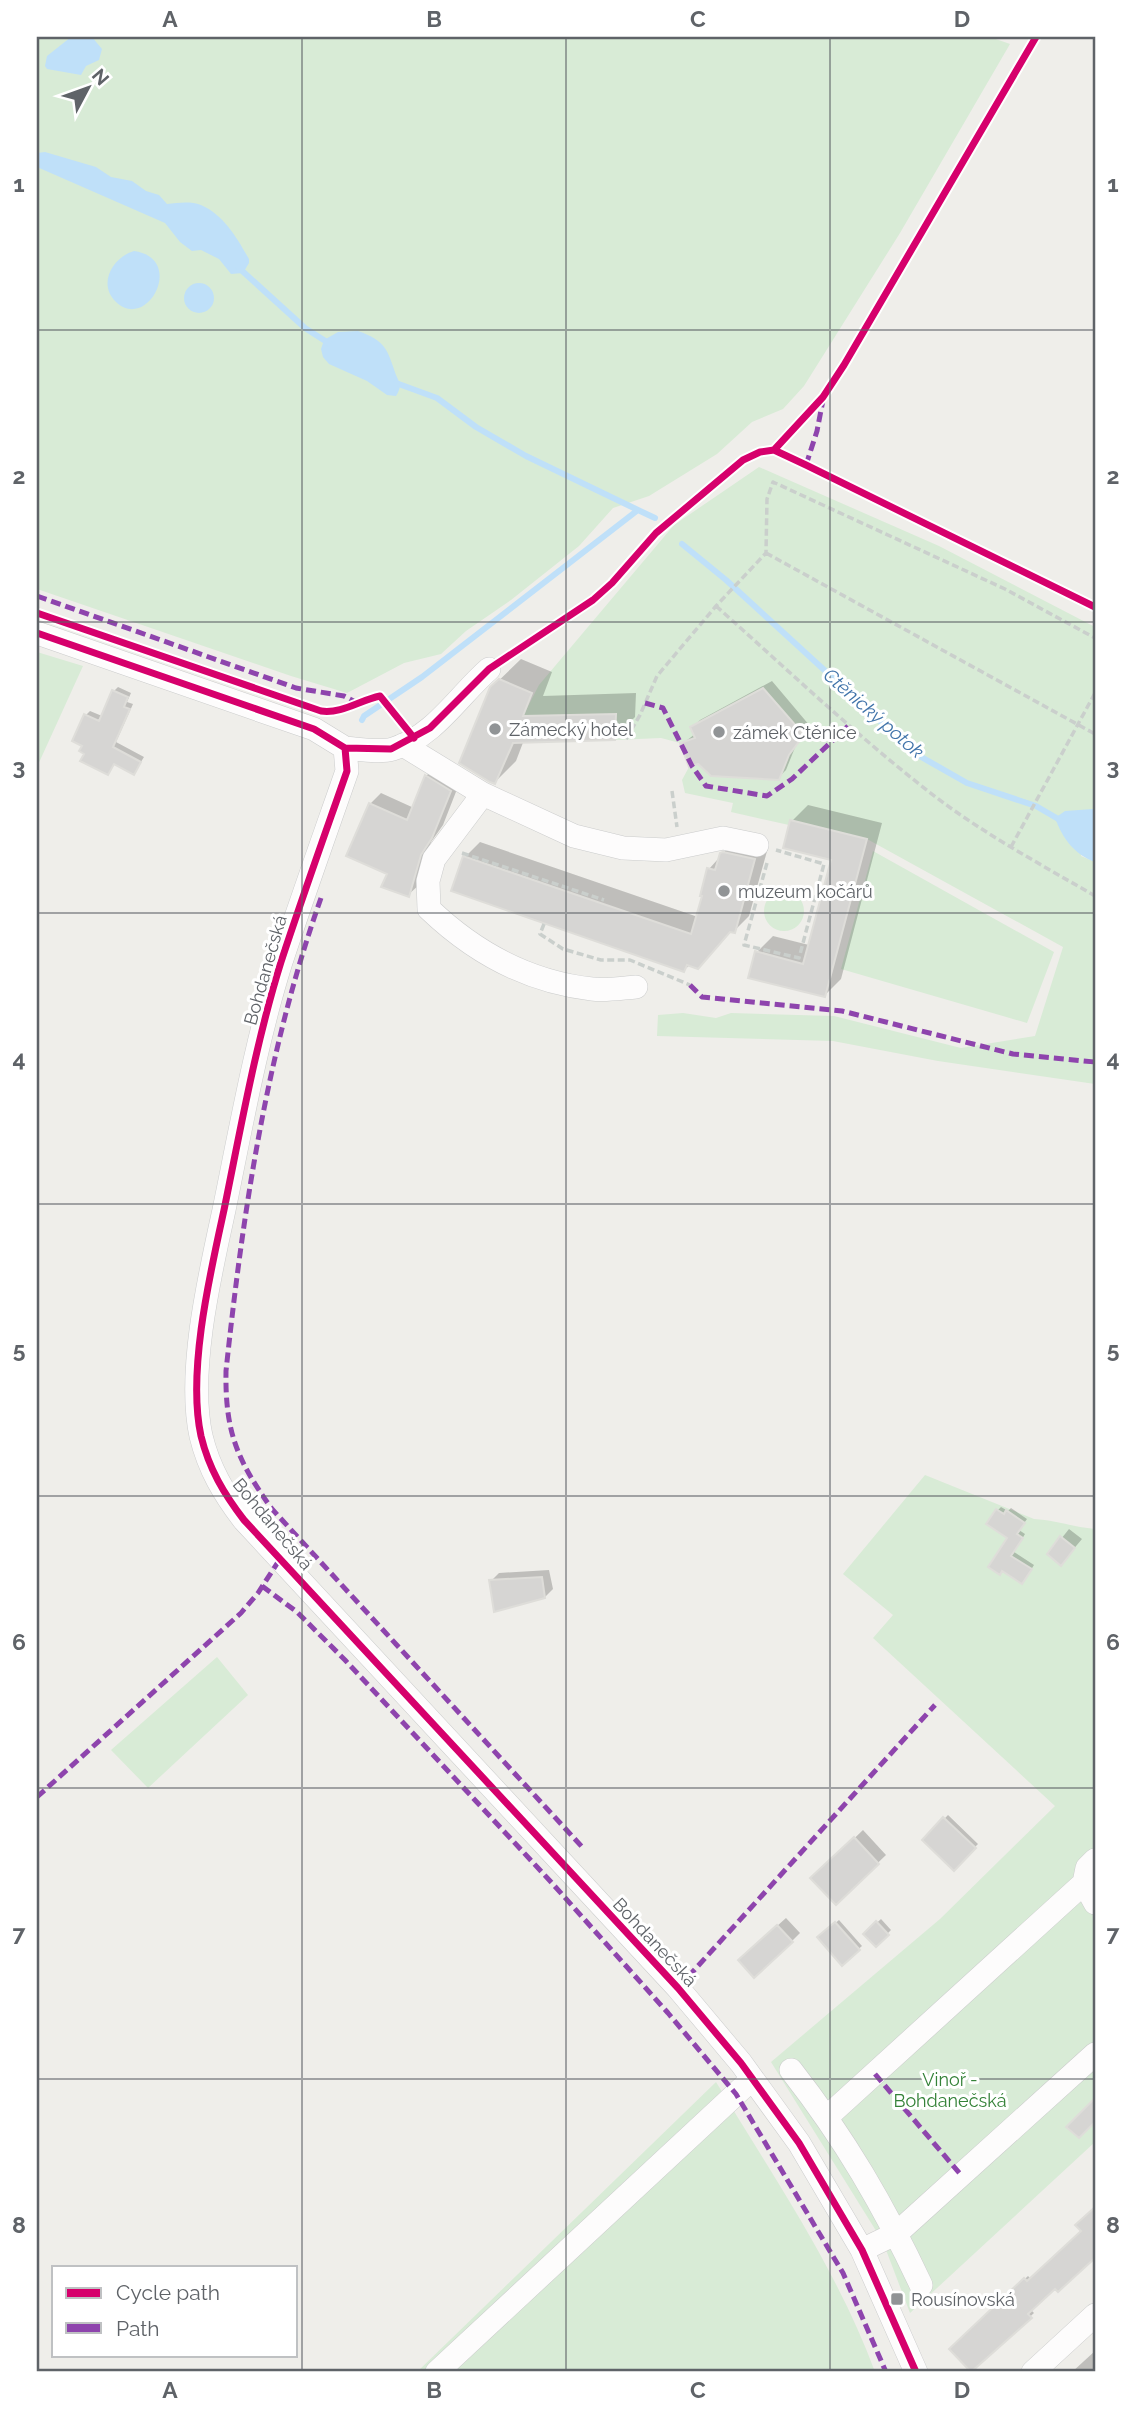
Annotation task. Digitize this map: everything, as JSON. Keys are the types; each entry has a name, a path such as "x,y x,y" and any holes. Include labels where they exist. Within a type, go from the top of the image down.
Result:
{"street":[{"path":"37,633 314,729 345,748 391,750 403,744 430,728 489,669"},
{"path":"403,744 483,794 574,836 623,848 666,850 723,838 764,847"},
{"name":"Bohdanečská","path":"345,748 347,771 281,963 258,1049 214,1256 200,1343 198,1400 201,1434 210,1466 223,1493 244,1520 678,1989 752,2079 799,2143 862,2250 916,2372"},
{"path":"483,794 434,859 428,881 429,909 489,955 536,979 594,990 636,987"},
{"path":"828,2116 1090,1893 1087,1868 1095,1860"},
{"path":"862,2250 897,2233 1095,2054"},
{"path":"791,2070 828,2116 897,2233 921,2284"},
{"path":"437,2372 752,2079"},
{"path":"1033,2372 1095,2315"}],"path":[{"path":"626,739 657,676 716,606 766,553 767,499 774,482 1005,589 1095,638"},
{"path":"766,553 1095,734"},
{"path":"716,606 851,730 939,800 1011,847 1095,896"},
{"path":"1011,847 1095,694"},
{"path":"672,791 678,831"},
{"path":"764,847 824,864 799,958 744,945 764,847"},
{"path":"456,851 604,900"},
{"path":"544,924 540,933 562,949 601,960 630,960 690,985"}],"green space":[{"path":"37,37 990,37 1010,44 900,233 804,386 783,409 752,422 717,454 649,496 613,508 579,546 511,600 466,631 441,654 404,663 347,693 37,589"},
{"path":"759,467 939,546 1095,627 1095,810 1093,809 1081,856 1095,862 1095,1084 938,1061 833,1041 657,1036 658,1015 683,1013 716,1018 731,1013 834,1016 961,1048 1035,1036 1063,947 867,839 790,821 789,825 731,812 733,803 685,793 682,780 689,767 789,755 803,735 763,688 690,727 695,738 680,743 661,738 615,740 615,714 523,716 539,685 674,525"},
{"path":"37,652 83,666 37,767"},
{"path":"873,851 1054,952 1027,1023 841,969"},
{"path":"784,891 792,892 798,897 803,903 803,919 798,925 792,930 784,931 776,930 770,925 765,919 764,911 765,903 770,897 776,892"},
{"name":"Vinoř - Bohdanečská","path":"925,1475 1034,1519 1095,1529 1095,2142 910,2313 883,2242 771,2062 940,1919 1055,1806 873,1638 893,1615 843,1574"},
{"path":"217,1657 248,1695 148,1788 111,1750"},
{"path":"716,2082 823,2260 860,2334 875,2372 417,2372"}],"water":[{"path":"71,37 92,37 102,49 99,60 86,66 81,75 47,69 47,56"},
{"path":"45,152 96,167 111,177 132,181 146,191 159,195 167,204 193,203 209,209 229,228 240,243 249,263 243,273 231,274 219,259 201,250 192,251 180,242 165,223 37,167 37,153"},
{"path":"134,251 149,256 158,266 160,278 149,301 140,308 128,309 110,295 108,280 114,265 126,254"},
{"path":"199,283 205,284 213,292 213,304 205,312 199,313 193,312 185,304 184,298 185,292 193,284"},
{"path":"358,331 380,342 387,352 399,383 396,396 387,395 367,381 329,364 323,357 321,349 324,340 338,332"},
{"path":"1093,809 1095,862 1070,845 1055,818 1065,811"}],"building":[{"path":"499,679 532,693 523,716 616,714 615,740 513,743 495,784 490,782 459,763 490,687"},
{"name":"zámek Ctěnice","path":"763,688 804,735 789,755 779,780 711,776 698,764 689,767 680,743 695,738 690,727"},
{"path":"112,690 128,697 124,707 130,709 113,747 141,762 134,775 114,764 108,775 80,761 84,754 79,751 82,746 72,741 84,714 99,721"},
{"path":"425,775 451,791 432,838 421,855 409,897 381,887 387,874 346,856 369,803 407,820"},
{"path":"790,820 867,839 825,997 748,978 755,951 803,964 831,860 783,848"},
{"path":"720,853 755,859 735,933 730,932 698,969 687,965 684,972 451,891 463,856 691,934 707,868 715,870"},
{"path":"996,1509 1004,1514 1006,1510 1025,1523 1017,1534 1023,1538 1011,1556 1032,1569 1022,1584 1002,1571 1000,1575 988,1567 1007,1538 986,1524"},
{"path":"1060,1536 1075,1548 1061,1566 1047,1554"},
{"path":"542,1577 545,1598 494,1612 489,1580"},
{"path":"943,1817 976,1848 954,1871 922,1840"},
{"path":"854,1837 879,1864 836,1905 810,1878"},
{"path":"876,1921 889,1935 876,1947 863,1934"},
{"path":"835,1922 860,1950 842,1966 817,1937"},
{"path":"777,1925 793,1942 754,1978 738,1960"},
{"path":"1095,2098 1095,2122 1079,2138 1066,2127"},
{"path":"1095,2207 1095,2258 1058,2292 1055,2289 1028,2314 1032,2318 971,2372 949,2349 1024,2278 1027,2281 1081,2231 1075,2225"}],"waterway":[{"path":"239,268 305,328 330,344"},
{"path":"396,383 437,398 476,427 526,456 638,510"},
{"name":"Ctěnický potok","path":"362,720 422,677 638,510 655,518"},
{"name":"Ctěnický potok","path":"682,544 726,580 916,754 967,783 1036,806 1060,820"}],"marked path":[{"path":"806,465 823,400"},
{"path":"37,596 296,688 344,696 357,703"},
{"path":"645,703 663,708 692,766 706,786 767,796 792,779 848,726"},
{"path":"321,898 286,1014 249,1191 226,1371 228,1411 235,1445 272,1509 584,1849"},
{"path":"690,985 702,997 842,1011 1013,1054 1095,1062"},
{"path":"37,1797 241,1613 280,1559"},
{"path":"262,1586 297,1612 345,1660 551,1882 736,2094 843,2273 886,2372"},
{"path":"678,1988 935,1705"},
{"path":"875,2074 961,2175"}],"cycle path":[{"path":"774,450 823,397 844,365 1036,37"},
{"path":"345,748 391,749 430,728 489,669 593,600 612,583 656,533 743,460 760,452 774,450 1095,607"},
{"path":"37,613 321,711 344,709 380,696 414,738"},
{"path":"37,633 314,729 345,748"},
{"path":"345,748 347,771 281,962 264,1023 213,1263 202,1323 197,1383 197,1411 208,1459 224,1491 244,1520 678,1988 741,2063 799,2143 862,2250 916,2372"}],"place":[{"name":"Zámecký hotel","path":"495,729"},
{"name":"zámek Ctěnice","path":"719,732"},
{"name":"muzeum kočárů","path":"724,891"},
{"name":"Rousínovská","path":"897,2299"}]}
